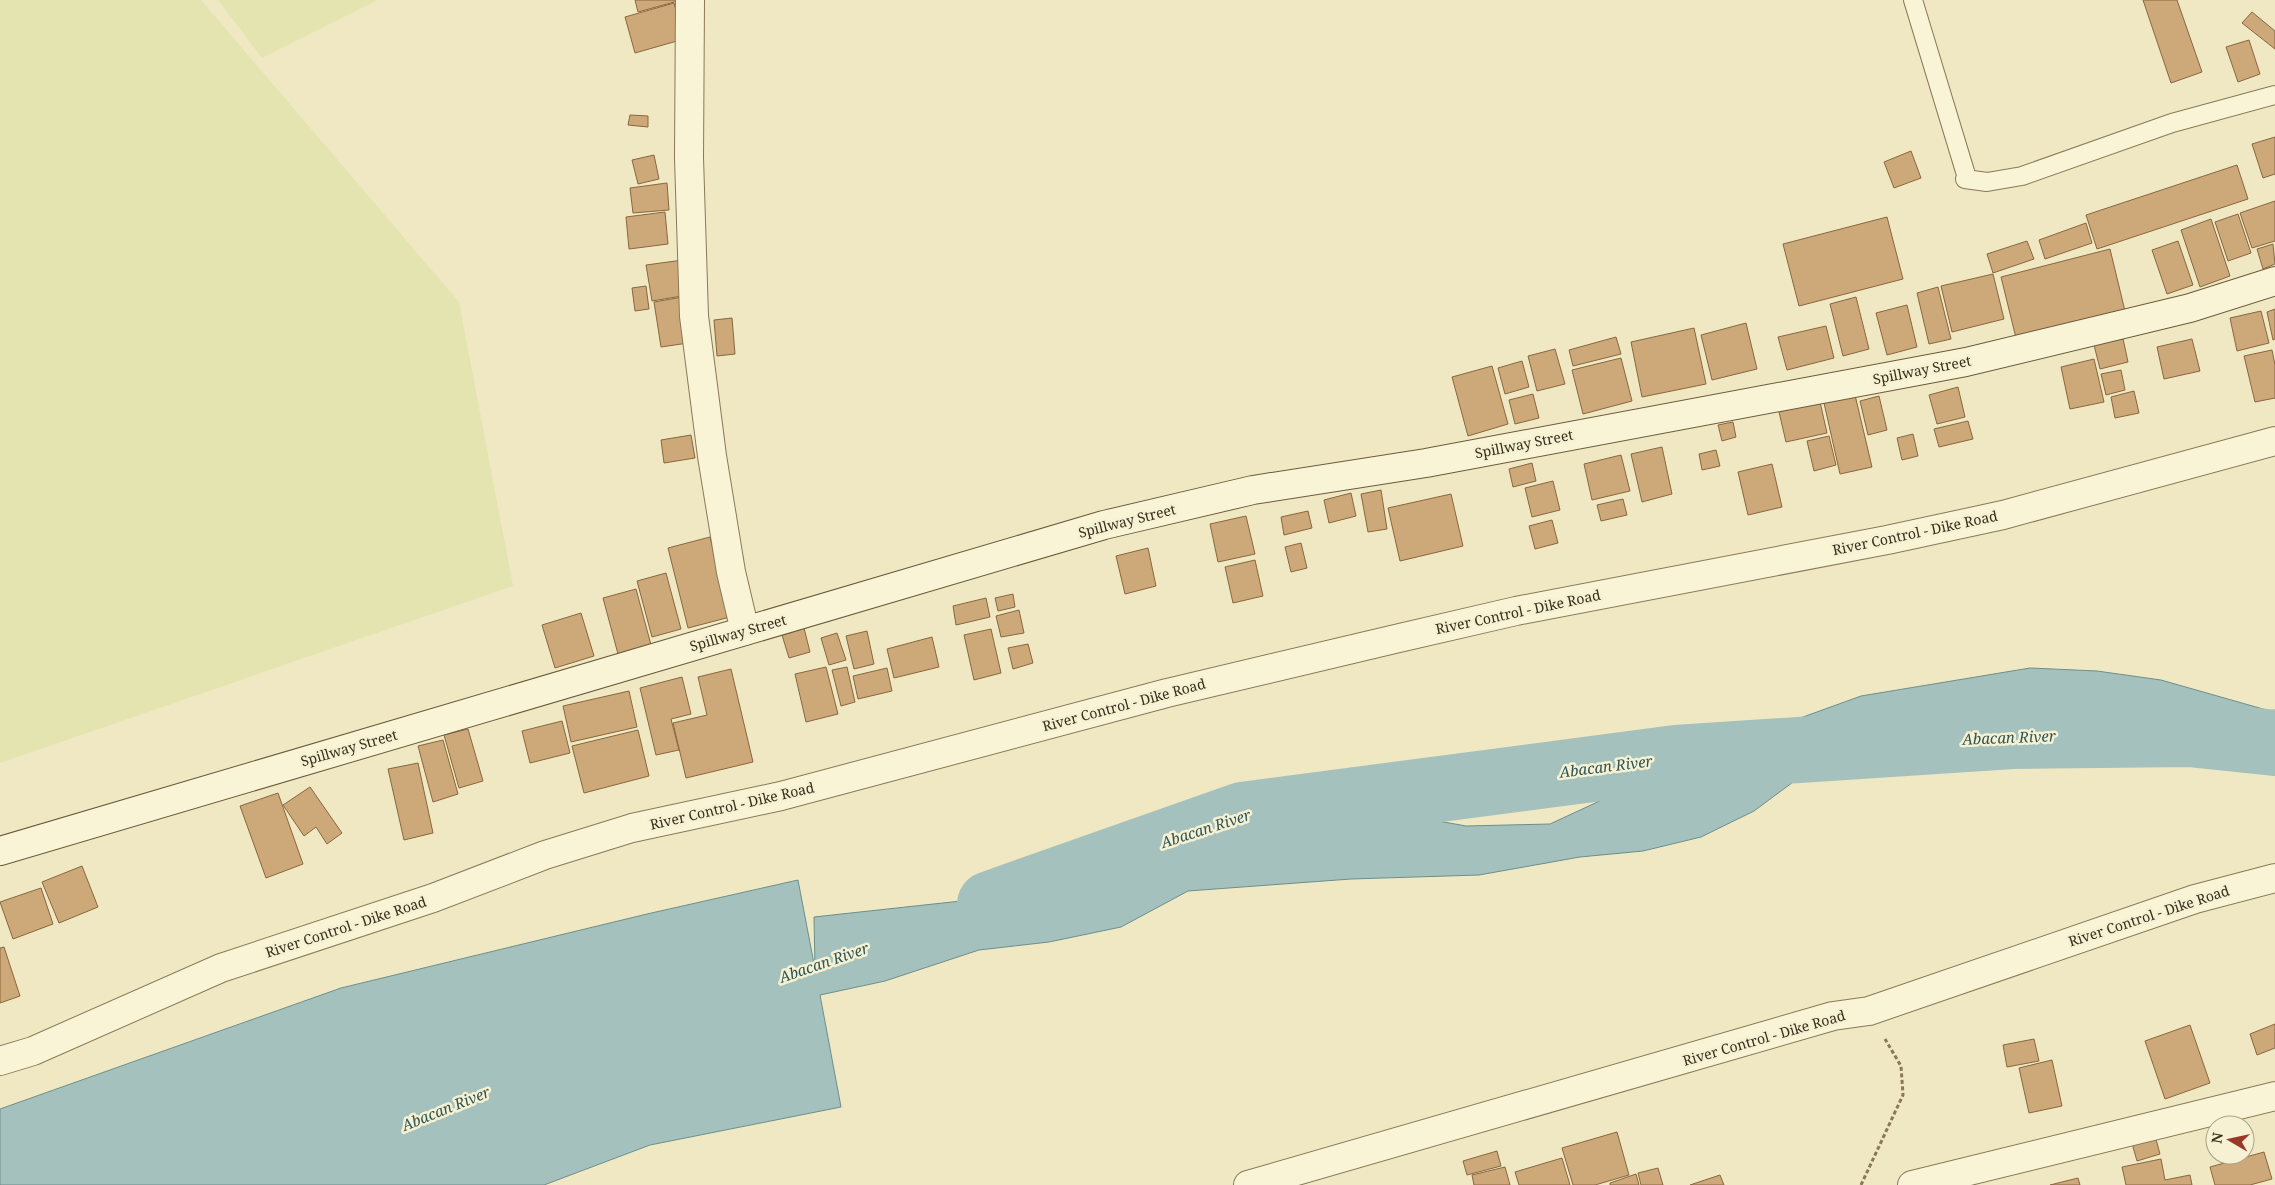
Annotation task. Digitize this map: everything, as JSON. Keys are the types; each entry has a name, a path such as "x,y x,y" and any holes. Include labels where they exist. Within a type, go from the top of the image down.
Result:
{"street":[{"path":"690,0 689,158 694,316 712,456 731,572 744,631"},
{"name":"Spillway Street","path":"0,851 1104,525 1253,490 1426,463 1966,362 2190,308 2275,281"},
{"name":"River Control - Dike Road","path":"0,1061 33,1050 220,968 433,898 545,855 632,828 781,796 1167,693 1516,611 1887,540 2003,515 2275,441"},
{"name":"River Control - Dike Road","path":"1248,1185 1833,1016 1869,1011 2195,899 2275,878"},
{"path":"1912,1185 2275,1096"}],"lane":[{"path":"1913,0 1968,178 1965,179 1987,182 2022,176 2172,123 2275,95"}],"path":[{"path":"1861,1185 1903,1095 1901,1066 1869,1011"}],"green space":[{"path":"0,0 201,0 459,302 513,586 0,763"},
{"path":"218,0 378,0 262,58"}],"water":[{"path":"2030,668 2097,671 2161,680 2270,711 2275,710 2275,756 2245,758 2192,754 2134,740 2085,744 2032,734 1967,726 1907,725 1860,753 1808,771 1754,811 1701,837 1643,851 1580,857 1479,875 1351,879 1188,891 1121,927 1049,942 979,950 885,981 820,995 841,1107 650,1145 544,1185 0,1185 0,1109 341,988 647,914 798,880 815,969 814,917 961,901 1050,875 1119,871 1214,840 1293,834 1329,824 1405,815 1466,826 1550,824 1701,754 1861,696"}],"building":[{"path":"635,0 678,0 678,1 638,12"},
{"path":"2143,0 2177,0 2202,72 2171,83"},
{"path":"674,3 684,39 635,53 625,17"},
{"path":"2252,12 2275,31 2275,49 2242,23"},
{"path":"2249,40 2260,74 2238,82 2226,47"},
{"path":"630,115 648,116 648,127 628,125"},
{"path":"2275,137 2275,174 2263,178 2252,144"},
{"path":"1911,151 1921,178 1894,188 1884,162"},
{"path":"654,155 659,179 638,184 632,160"},
{"path":"2237,165 2248,199 2097,249 2086,215"},
{"path":"667,183 669,210 633,213 630,188"},
{"path":"2275,201 2275,241 2252,248 2240,213"},
{"path":"665,212 668,244 629,249 626,217"},
{"path":"2238,214 2251,253 2228,261 2215,222"},
{"path":"1887,217 1903,279 1799,306 1783,244"},
{"path":"2211,219 2230,276 2200,287 2181,230"},
{"path":"2086,223 2092,243 2045,259 2039,240"},
{"path":"2027,241 2034,259 1993,273 1987,254"},
{"path":"2178,241 2193,285 2167,294 2152,250"},
{"path":"2273,244 2275,264 2263,269 2257,249"},
{"path":"2110,249 2125,311 2016,338 2001,277"},
{"path":"683,260 688,295 652,301 646,265"},
{"path":"1993,274 2004,319 1952,332 1941,286"},
{"path":"646,286 649,309 635,311 632,288"},
{"path":"1938,287 1951,339 1929,344 1917,293"},
{"path":"688,296 695,342 661,347 654,302"},
{"path":"1856,297 1869,349 1843,356 1830,304"},
{"path":"1907,305 1917,347 1887,355 1876,313"},
{"path":"2275,309 2275,339 2273,340 2267,312"},
{"path":"2261,311 2269,343 2237,351 2230,318"},
{"path":"732,318 735,354 717,356 714,320"},
{"path":"1746,323 1757,369 1712,380 1701,335"},
{"path":"1826,326 1834,358 1787,370 1778,337"},
{"path":"1694,328 1706,384 1642,397 1631,342"},
{"path":"2122,334 2128,362 2100,369 2093,341"},
{"path":"1616,337 1621,354 1573,366 1569,350"},
{"path":"2192,339 2200,371 2164,379 2157,347"},
{"path":"1555,349 1565,384 1537,391 1528,356"},
{"path":"2272,350 2275,365 2275,398 2255,402 2244,356"},
{"path":"1621,358 1632,401 1583,414 1572,370"},
{"path":"2094,359 2104,402 2070,409 2061,367"},
{"path":"1522,361 1529,387 1505,394 1498,368"},
{"path":"1492,366 1508,424 1468,436 1452,377"},
{"path":"2121,370 2125,390 2106,395 2101,374"},
{"path":"1958,387 1965,417 1937,424 1929,395"},
{"path":"2134,391 2139,413 2115,418 2111,397"},
{"path":"1533,394 1539,418 1515,424 1509,400"},
{"path":"1855,395 1872,467 1840,474 1824,403"},
{"path":"1879,396 1887,430 1868,435 1860,401"},
{"path":"1820,402 1827,433 1786,442 1779,412"},
{"path":"1968,421 1973,439 1939,447 1934,429"},
{"path":"1733,422 1736,437 1722,441 1718,425"},
{"path":"1913,434 1918,456 1902,460 1897,438"},
{"path":"691,435 695,458 664,463 661,440"},
{"path":"1829,436 1836,465 1814,471 1807,441"},
{"path":"1662,447 1672,494 1642,502 1631,454"},
{"path":"1716,450 1720,466 1702,470 1699,454"},
{"path":"1621,455 1630,491 1592,500 1584,464"},
{"path":"1532,463 1536,481 1513,487 1509,469"},
{"path":"1772,464 1782,507 1748,515 1738,472"},
{"path":"1553,481 1560,510 1532,517 1525,488"},
{"path":"1381,490 1387,529 1368,532 1361,494"},
{"path":"1351,493 1356,516 1329,523 1324,500"},
{"path":"1451,494 1463,546 1400,561 1388,508"},
{"path":"1623,499 1627,515 1601,521 1597,505"},
{"path":"1308,511 1312,528 1284,535 1281,517"},
{"path":"1246,516 1255,554 1218,562 1210,524"},
{"path":"1552,520 1558,543 1535,549 1529,526"},
{"path":"710,537 730,617 688,628 668,548"},
{"path":"1301,543 1307,568 1291,572 1285,547"},
{"path":"1148,548 1156,586 1125,594 1116,556"},
{"path":"1255,560 1263,596 1233,603 1225,567"},
{"path":"666,573 681,629 652,637 637,581"},
{"path":"636,589 651,645 618,654 603,598"},
{"path":"1013,594 1015,607 998,611 995,598"},
{"path":"986,598 990,617 956,625 953,606"},
{"path":"1019,610 1024,633 1001,637 996,616"},
{"path":"581,613 594,656 555,668 542,625"},
{"path":"804,628 810,652 789,658 782,635"},
{"path":"991,629 1001,673 974,680 964,635"},
{"path":"867,631 874,664 854,669 846,636"},
{"path":"837,633 846,660 829,665 821,638"},
{"path":"932,637 939,667 894,678 887,649"},
{"path":"1028,644 1033,663 1013,669 1008,648"},
{"path":"826,667 838,714 806,722 795,674"},
{"path":"847,667 855,702 841,706 832,670"},
{"path":"887,668 892,691 858,699 853,676"},
{"path":"731,669 753,762 686,778 673,723 707,715 698,677"},
{"path":"682,677 691,714 671,719 679,750 656,755 640,688"},
{"path":"629,691 637,727 571,742 563,706"},
{"path":"562,721 570,753 530,763 522,731"},
{"path":"468,729 483,781 459,788 444,735"},
{"path":"638,730 649,776 584,793 572,746"},
{"path":"443,740 458,794 433,802 418,746"},
{"path":"418,763 433,833 404,840 388,769"},
{"path":"310,787 342,833 327,844 316,827 304,836 283,805"},
{"path":"278,793 303,864 266,878 240,806"},
{"path":"82,866 98,907 59,923 42,882"},
{"path":"41,888 53,924 13,939 0,902"},
{"path":"4,947 20,996 0,1003 0,948"},
{"path":"2275,1024 2275,1048 2257,1055 2250,1034"},
{"path":"2190,1025 2210,1083 2165,1099 2145,1041"},
{"path":"2034,1039 2039,1061 2007,1067 2003,1045"},
{"path":"2052,1060 2062,1106 2029,1113 2019,1068"},
{"path":"1617,1132 1629,1175 1595,1185 1573,1185 1562,1148"},
{"path":"2154,1132 2160,1154 2137,1161 2131,1140"},
{"path":"1497,1151 1501,1166 1467,1175 1463,1161"},
{"path":"2264,1152 2272,1179 2250,1185 2215,1185 2210,1167 2217,1165 2255,1165 2255,1154"},
{"path":"1562,1158 1570,1185 1519,1185 1515,1172"},
{"path":"2161,1159 2165,1180 2190,1175 2192,1185 2126,1185 2122,1167"},
{"path":"1505,1167 1510,1185 1474,1185 1472,1175"},
{"path":"1658,1168 1663,1185 1641,1185 1638,1173"},
{"path":"1636,1174 1639,1185 1610,1185 1610,1183"},
{"path":"1720,1175 1724,1185 1690,1185"},
{"path":"2078,1178 2080,1185 2050,1185"}],"waterway":[{"name":"Abacan River","path":"990,904 1242,815 1676,758 2012,736 2189,734 2275,743"}]}
